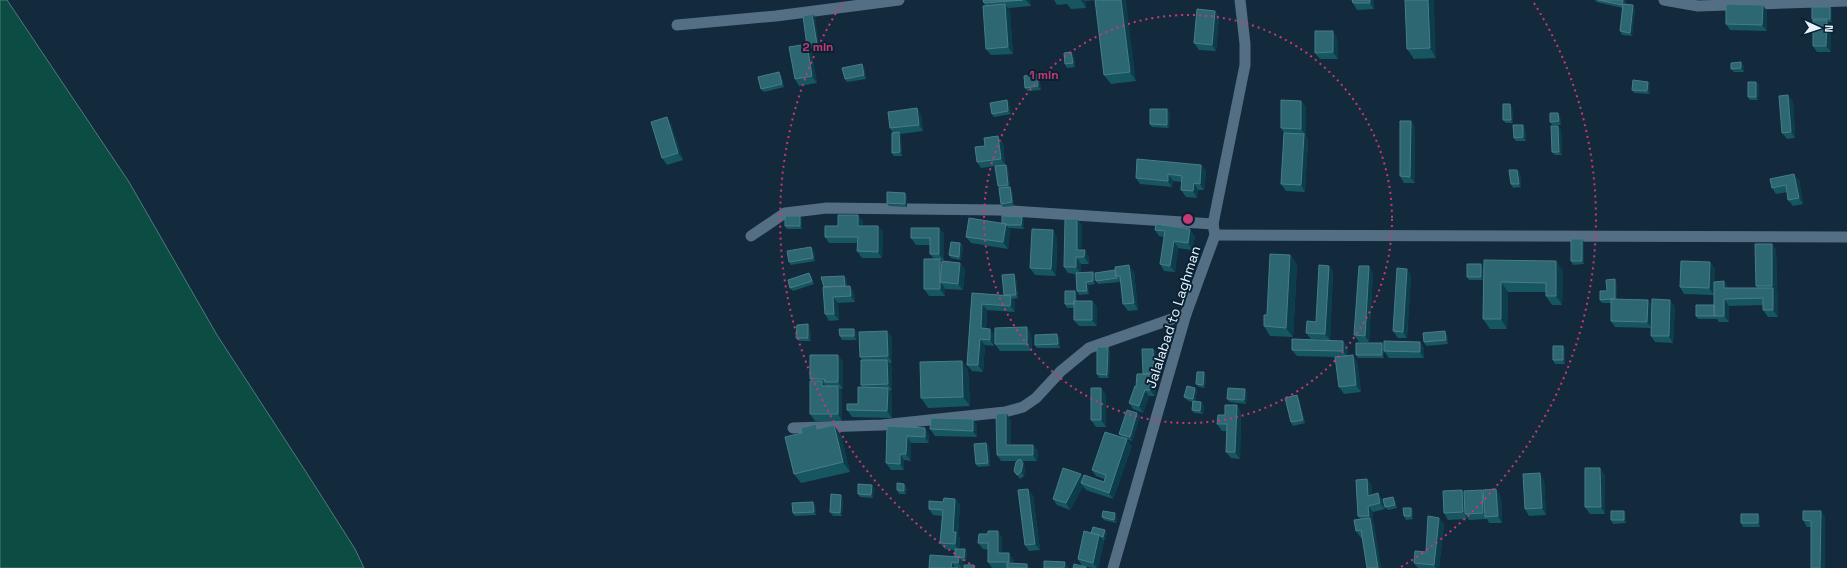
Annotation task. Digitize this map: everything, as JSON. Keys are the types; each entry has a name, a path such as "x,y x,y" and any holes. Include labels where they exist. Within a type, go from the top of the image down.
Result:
{"street":[{"path":"677,25 776,16 899,0"},
{"name":"Jalalabad to Laghman","path":"1113,568 1186,314 1215,235 1213,224 1245,65 1245,44 1240,0"},
{"path":"1664,0 1698,6 1847,1"},
{"path":"751,236 785,213 827,208 998,210 1213,224"},
{"path":"1215,235 1847,237"},
{"path":"793,428 882,425 1005,412 1023,407 1036,398 1061,371 1089,348 1186,314"}],"shaded area":[{"path":"0,0 7,0 129,182 217,335 355,549 364,568 0,568"}],"building":[{"path":"983,0 1023,0 984,3"},
{"path":"1095,0 1121,0 1130,72 1104,75"},
{"path":"1352,0 1370,0 1370,3 1353,3"},
{"path":"1405,0 1428,0 1430,48 1407,49"},
{"path":"1598,0 1623,0 1622,5"},
{"path":"1005,4 1008,47 986,49 983,6"},
{"path":"1623,4 1633,5 1630,33 1620,31"},
{"path":"1726,4 1763,5 1762,25 1726,24"},
{"path":"1812,7 1830,7 1830,19 1812,19"},
{"path":"1197,9 1215,11 1212,45 1194,43"},
{"path":"812,14 817,44 807,46 803,16"},
{"path":"1813,20 1827,20 1826,46 1813,46"},
{"path":"1315,31 1333,31 1333,52 1315,53"},
{"path":"807,44 812,76 795,79 789,47"},
{"path":"1071,52 1073,63 1065,64 1064,53"},
{"path":"1741,62 1741,68 1731,69 1731,63"},
{"path":"862,64 864,75 845,79 842,68"},
{"path":"779,72 782,84 761,89 758,77"},
{"path":"1037,74 1038,86 1025,88 1024,76"},
{"path":"1633,80 1648,82 1647,91 1632,90"},
{"path":"1748,82 1756,82 1756,97 1748,97"},
{"path":"1788,95 1791,132 1782,133 1779,96"},
{"path":"1007,100 1008,111 992,114 990,103"},
{"path":"1281,100 1301,101 1301,129 1281,128"},
{"path":"1503,104 1510,104 1511,120 1503,120"},
{"path":"917,108 919,125 890,128 888,112"},
{"path":"1150,109 1167,109 1167,125 1150,124"},
{"path":"1550,113 1558,113 1559,121 1550,122"},
{"path":"667,117 678,153 662,158 651,122"},
{"path":"1400,121 1411,121 1410,177 1400,176"},
{"path":"1513,125 1523,125 1523,137 1514,138"},
{"path":"1551,126 1558,126 1559,152 1552,152"},
{"path":"899,132 900,152 892,153 892,133"},
{"path":"1284,133 1304,134 1301,185 1281,184"},
{"path":"998,136 1001,159 977,162 975,147 985,146 984,138"},
{"path":"1137,159 1201,165 1200,184 1194,183 1193,191 1181,190 1182,176 1168,174 1168,181 1136,178"},
{"path":"1006,165 1008,185 998,186 995,166"},
{"path":"1509,170 1517,170 1519,184 1511,184"},
{"path":"1794,174 1799,198 1788,200 1786,185 1772,188 1770,179"},
{"path":"1010,187 1012,202 1001,204 999,188"},
{"path":"887,192 905,193 905,204 887,203"},
{"path":"838,215 858,215 858,226 878,226 878,252 857,251 858,237 825,237 825,226 838,226"},
{"path":"785,216 800,216 800,226 785,226"},
{"path":"1002,216 1022,217 1021,225 1006,225 1002,223"},
{"path":"969,218 1006,224 1003,242 966,237"},
{"path":"1065,219 1077,219 1077,250 1085,250 1084,257 1076,257 1076,267 1064,267"},
{"path":"1156,224 1190,229 1188,243 1174,241 1170,266 1160,264 1165,231 1155,230"},
{"path":"911,228 939,228 939,254 930,254 930,238 911,238"},
{"path":"1032,229 1053,230 1051,269 1030,268"},
{"path":"1571,239 1582,239 1582,261 1571,261"},
{"path":"951,242 960,243 959,257 949,255"},
{"path":"1755,244 1772,244 1772,286 1756,286"},
{"path":"811,247 813,258 789,262 787,251"},
{"path":"1270,254 1290,255 1286,328 1264,326 1264,315 1267,315"},
{"path":"924,259 940,259 940,289 924,289"},
{"path":"1484,260 1556,261 1556,296 1546,296 1546,283 1501,282 1501,319 1483,319"},
{"path":"942,261 960,263 958,284 940,282"},
{"path":"1681,261 1710,262 1709,288 1680,287"},
{"path":"1467,264 1481,264 1481,277 1467,277"},
{"path":"1129,265 1134,303 1123,304 1120,276 1116,276 1115,267"},
{"path":"1319,265 1329,266 1325,334 1306,333 1307,321 1316,322"},
{"path":"1359,266 1369,266 1365,336 1354,335"},
{"path":"1397,268 1407,269 1403,332 1393,331"},
{"path":"1115,270 1117,278 1096,281 1095,273"},
{"path":"1093,272 1093,281 1086,282 1087,291 1077,291 1076,273"},
{"path":"809,273 812,281 790,288 788,280"},
{"path":"1014,274 1016,295 1004,295 1002,275"},
{"path":"844,276 845,286 824,287 821,277"},
{"path":"1615,279 1615,299 1600,300 1600,291 1607,291 1606,280"},
{"path":"1724,281 1724,288 1773,288 1773,310 1763,310 1763,298 1724,299 1724,316 1714,316 1714,282"},
{"path":"850,286 851,296 833,297 834,314 825,314 823,287"},
{"path":"1065,291 1075,291 1074,304 1065,304"},
{"path":"972,293 1011,296 1010,306 982,304 981,328 990,329 990,340 980,339 978,365 967,365"},
{"path":"1611,299 1648,300 1647,322 1611,321"},
{"path":"1652,299 1670,300 1669,336 1651,336"},
{"path":"1074,301 1092,301 1092,320 1074,320"},
{"path":"1696,305 1714,305 1715,316 1696,316"},
{"path":"808,324 808,338 796,338 797,325"},
{"path":"1027,327 1027,344 995,344 995,328"},
{"path":"839,329 854,329 854,336 840,336"},
{"path":"887,331 888,356 860,357 859,332"},
{"path":"1445,331 1446,340 1424,342 1423,333"},
{"path":"1057,334 1058,344 1035,345 1035,335"},
{"path":"1292,339 1343,341 1343,351 1292,350"},
{"path":"1384,341 1420,342 1420,352 1384,351"},
{"path":"1356,343 1382,343 1382,355 1356,355"},
{"path":"1553,346 1563,346 1563,360 1553,360"},
{"path":"1097,347 1108,347 1107,375 1097,374"},
{"path":"1142,349 1153,349 1154,375 1143,374"},
{"path":"810,355 838,355 838,382 825,382 824,379 810,379"},
{"path":"1353,355 1356,385 1339,387 1335,357"},
{"path":"861,360 887,360 888,384 861,385"},
{"path":"962,361 963,397 921,398 920,362"},
{"path":"1197,372 1204,372 1203,385 1196,384"},
{"path":"1137,374 1151,374 1150,390 1145,390 1139,406 1129,403 1135,386 1136,387"},
{"path":"810,381 822,381 822,386 838,386 838,414 810,414"},
{"path":"1187,386 1195,388 1193,399 1184,397"},
{"path":"858,387 888,388 887,411 847,410 847,404 858,404"},
{"path":"1091,388 1101,388 1101,420 1091,420"},
{"path":"1228,388 1245,389 1244,400 1227,399"},
{"path":"1297,395 1303,420 1291,422 1285,398"},
{"path":"1193,401 1201,402 1200,411 1192,410"},
{"path":"1225,405 1237,405 1235,452 1226,452 1227,424 1217,424 1218,415 1225,415"},
{"path":"1127,410 1137,413 1130,437 1119,434"},
{"path":"1006,413 1006,445 1033,445 1033,455 997,455 996,414"},
{"path":"931,418 973,419 973,431 930,429"},
{"path":"816,424 817,429 834,425 843,462 794,474 785,437 802,433 801,428"},
{"path":"887,426 925,428 925,437 907,436 906,454 900,454 900,464 886,463"},
{"path":"1105,432 1127,439 1109,493 1081,483 1084,475 1104,482 1106,475 1092,470"},
{"path":"986,443 988,463 976,464 974,444"},
{"path":"1020,459 1023,463 1021,472 1017,475 1014,471 1016,462"},
{"path":"1063,468 1081,474 1066,503 1053,499"},
{"path":"1585,468 1600,468 1601,507 1585,507"},
{"path":"1540,473 1542,508 1525,509 1523,474"},
{"path":"1367,479 1368,496 1378,493 1380,503 1368,506 1369,516 1358,516 1356,480"},
{"path":"897,483 904,484 904,491 897,490"},
{"path":"858,484 872,485 871,495 858,494"},
{"path":"1028,489 1035,544 1025,545 1018,490"},
{"path":"1496,489 1498,516 1485,517 1483,490"},
{"path":"1462,490 1463,512 1444,513 1443,491"},
{"path":"1482,490 1483,513 1465,514 1464,491"},
{"path":"831,494 841,495 840,513 830,512"},
{"path":"1393,497 1395,505 1385,507 1383,499"},
{"path":"944,498 955,499 953,532 956,532 955,544 940,543 943,510 929,509 929,501 943,502"},
{"path":"813,502 814,512 793,513 792,503"},
{"path":"1403,508 1411,508 1411,516 1404,516"},
{"path":"1103,511 1115,513 1114,520 1102,517"},
{"path":"1611,511 1624,511 1624,520 1611,520"},
{"path":"1803,511 1821,511 1820,568 1811,568 1811,521 1803,520"},
{"path":"1741,514 1758,514 1758,523 1741,523"},
{"path":"1428,516 1439,518 1434,565 1414,563 1415,551 1426,552"},
{"path":"1370,518 1378,568 1367,568 1361,530 1356,531 1354,520"},
{"path":"1093,527 1105,530 1103,537 1091,533"},
{"path":"988,531 998,531 998,553 1009,553 1009,562 988,562 988,543 978,543 979,534 988,534"},
{"path":"1084,531 1099,535 1093,563 1078,559"},
{"path":"955,549 965,549 964,558 955,557"},
{"path":"930,555 959,557 958,563 952,562 951,568 929,568"},
{"path":"1044,561 1065,562 1064,568 1044,568"},
{"path":"1007,563 1027,564 1027,568 1007,568"},
{"path":"1074,564 1086,567 1086,568 1073,568"},
{"path":"964,565 974,565 974,568 964,568"}]}
